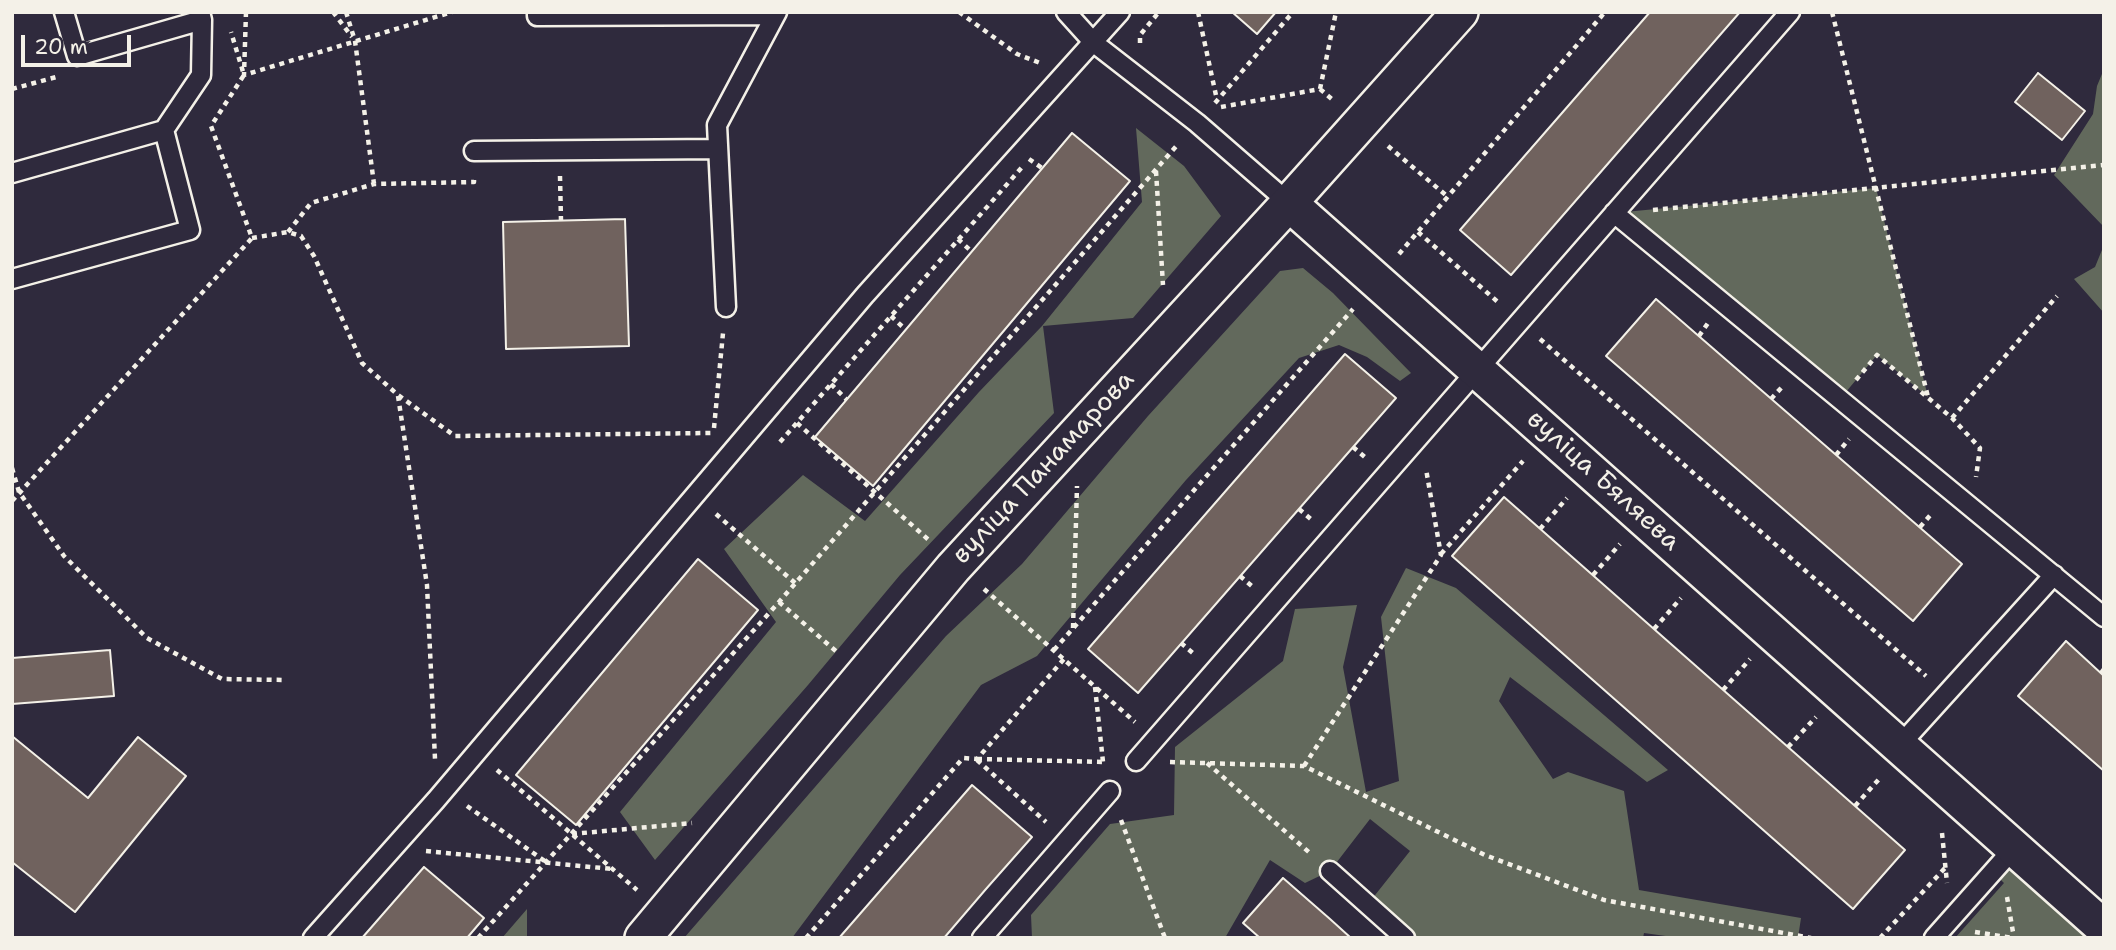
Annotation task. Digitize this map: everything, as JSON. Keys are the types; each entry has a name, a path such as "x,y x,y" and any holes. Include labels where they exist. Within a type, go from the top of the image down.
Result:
{"street":[{"name":"вуліца Панамарова","path":"643,938 945,557 1289,203 1460,12"},
{"name":"вуліца Бяляева","path":"1289,203 1478,370 1892,760 2014,848 2104,929"}],"lane":[{"path":"12,173 164,130 201,75 201,16 77,56 64,12"},
{"path":"537,12 537,16 776,14 717,125 726,307"},
{"name":"вуліца Бяляева","path":"1066,12 1094,43 1197,123 1289,203"},
{"path":"313,938 436,800 865,295 1120,12"},
{"path":"1136,761 1790,12"},
{"path":"12,279 190,230 164,130"},
{"path":"474,151 718,149"},
{"path":"1614,213 2104,617"},
{"path":"1892,760 1946,694 2054,575"},
{"path":"982,938 1110,790"},
{"path":"1934,938 2014,848"},
{"path":"1330,871 1405,938"}],"path":[{"path":"246,12 244,75 211,125 251,238"},
{"path":"333,12 355,41"},
{"path":"346,12 355,41 374,184"},
{"path":"244,75 452,12"},
{"path":"959,12 1017,54 1066,73"},
{"path":"1140,35 1159,12"},
{"path":"1198,12 1217,101"},
{"path":"1293,12 1210,109 1320,89 1336,12"},
{"path":"1054,650 1377,281 1605,12"},
{"path":"1832,12 1928,397"},
{"path":"229,25 244,75"},
{"path":"12,89 73,72"},
{"path":"478,938 779,602 1184,138"},
{"path":"559,150 561,221"},
{"path":"288,232 311,203 374,184 474,182 474,151"},
{"path":"1029,159 1042,168"},
{"path":"1614,213 2104,165"},
{"path":"1156,170 1164,294"},
{"path":"12,501 251,238 288,232 301,236 314,256 362,363 398,395 455,436 714,433"},
{"path":"1419,232 1946,694"},
{"path":"958,239 972,252"},
{"path":"1952,418 2057,296"},
{"path":"891,316 906,330"},
{"path":"1840,399 1877,355 1928,397 1952,418 1980,449 1971,508"},
{"path":"1771,399 1787,382"},
{"path":"831,384 847,400"},
{"path":"398,395 427,585 436,800 464,804 546,862"},
{"path":"797,423 945,557 1145,731"},
{"path":"1420,436 1441,555"},
{"path":"1836,455 1852,436"},
{"path":"1529,454 1441,555 1304,766 1485,855 1604,900 1811,938"},
{"path":"12,468 19,492 64,555 147,638 222,678 285,680"},
{"path":"1073,629 1077,485"},
{"path":"1540,529 1572,492"},
{"path":"1920,527 1937,507"},
{"path":"1593,575 1624,539"},
{"path":"1654,629 1685,594"},
{"path":"779,602 842,657"},
{"path":"1723,690 1753,655"},
{"path":"976,759 1064,659"},
{"path":"1095,687 1102,762 1165,938"},
{"path":"1788,747 1818,714"},
{"path":"806,938 963,758 976,759 1047,823"},
{"path":"1855,806 1892,760"},
{"path":"1207,763 1330,871"},
{"path":"495,768 641,894"},
{"path":"571,834 693,822"},
{"path":"1941,825 1950,919"},
{"path":"422,850 612,869"},
{"path":"1880,938 1945,867"},
{"path":"2007,893 2014,938"}],"green space":[{"path":"2104,69 2104,227 2054,175 2093,114 2097,86"},
{"path":"1136,128 1184,166 1221,216 1133,318 1043,326 1054,413 900,575 655,860 620,812 776,622 724,549 803,475 865,521 979,392 1042,326 1142,202"},
{"path":"1876,188 1928,397 1877,355 1840,399 1614,213"},
{"path":"2104,245 2104,313 2074,279 2095,267"},
{"path":"1303,268 1333,293 1411,373 1400,381 1367,357 1339,345 1299,358 1186,480 1037,656 981,685 792,938 684,938 946,636 1022,564 1148,416 1280,271"},
{"path":"1406,568 1456,588 1668,770 1647,782 1510,677 1499,701 1553,779 1568,772 1624,791 1639,890 1801,918 1798,938 1680,938 1644,933 1643,938 1405,938 1368,904 1410,851 1370,819 1330,871 1305,883 1270,860 1225,938 1032,938 1031,915 1110,824 1174,815 1175,747 1283,661 1295,609 1357,605 1343,667 1366,792 1399,781 1381,617"},
{"path":"2014,848 2104,938 1955,938 2004,883 1993,872"},
{"path":"527,909 527,938 502,938"}],"building":[{"path":"1232,12 1276,12 1257,34"},
{"path":"1650,12 1740,12 1511,275 1460,230"},
{"path":"2038,73 2085,111 2062,140 2015,102"},
{"path":"1072,133 1130,181 873,486 815,437"},
{"path":"625,219 629,346 506,349 503,222"},
{"path":"1656,299 1962,564 1913,621 1606,356"},
{"path":"1345,354 1396,398 1138,693 1088,649"},
{"path":"1504,497 1905,850 1853,909 1452,556"},
{"path":"698,559 758,610 576,825 516,775"},
{"path":"2066,641 2104,676 2104,771 2018,696"},
{"path":"110,650 114,696 12,704 12,658"},
{"path":"12,736 88,798 138,737 186,776 75,912 12,862"},
{"path":"972,785 1032,837 944,938 839,938"},
{"path":"424,867 484,918 467,938 362,938"},
{"path":"1283,878 1351,938 1260,938 1243,923"}]}
